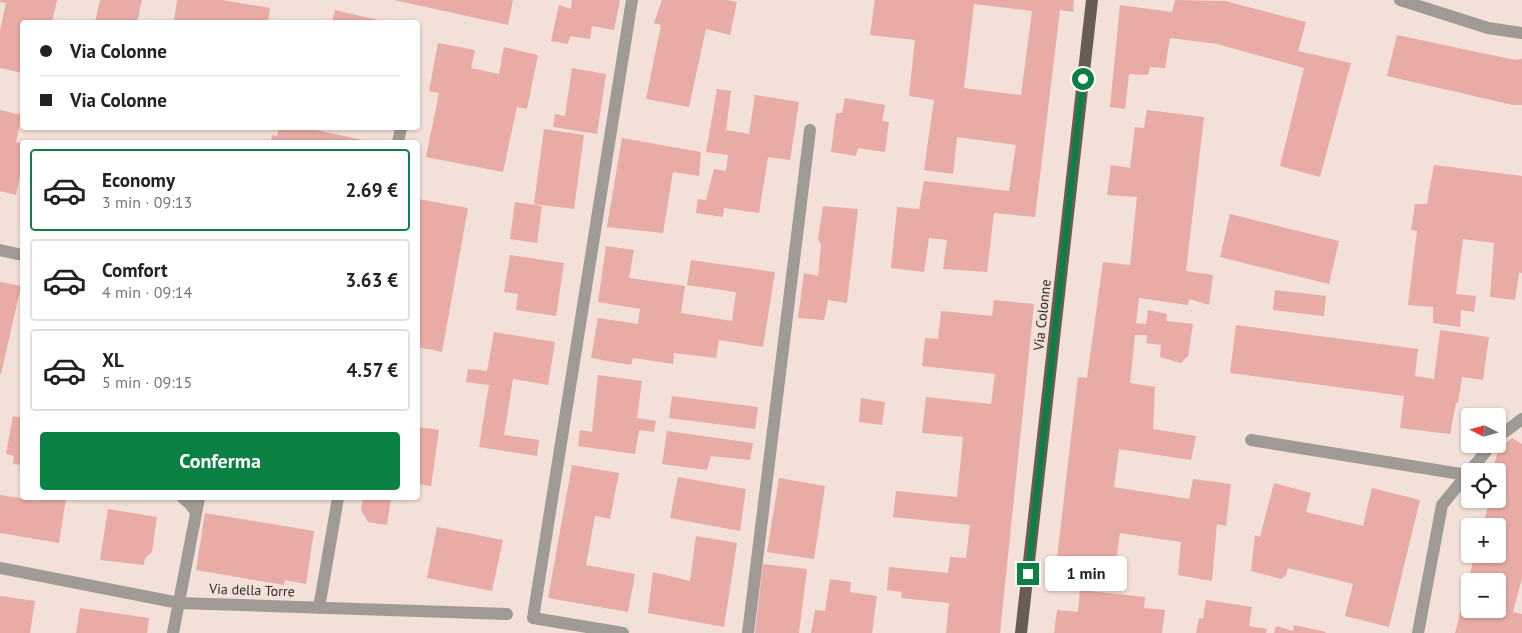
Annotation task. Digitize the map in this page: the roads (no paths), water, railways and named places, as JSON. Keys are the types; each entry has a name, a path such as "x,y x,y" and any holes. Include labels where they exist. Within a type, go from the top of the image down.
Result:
{"main road":[{"name":"Via Colonne","path":"1021,633 1092,0"}],"street":[{"path":"623,633 533,618 632,0"},
{"path":"1400,0 1488,28 1522,33"},
{"path":"748,633 810,130"},
{"path":"0,250 20,255"},
{"path":"1506,431 1522,419"},
{"path":"1251,440 1461,474"},
{"path":"1477,463 1485,453"},
{"path":"1418,633 1442,505 1461,482"},
{"path":"185,500 196,512"},
{"path":"173,633 198,500"},
{"path":"319,608 338,500"},
{"name":"Via della Torre","path":"0,568 179,603 507,614"}]}
